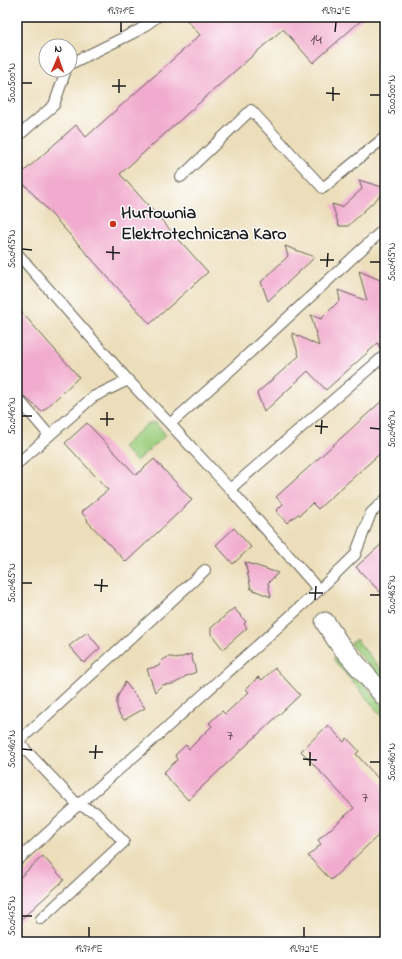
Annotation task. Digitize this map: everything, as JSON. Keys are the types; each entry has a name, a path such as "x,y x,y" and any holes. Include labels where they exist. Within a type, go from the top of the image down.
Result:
{"street":[{"path":"325,622 340,645 385,697"}],"lane":[{"path":"78,60 139,30 157,17"},
{"path":"17,137 54,105 63,78"},
{"path":"181,177 251,110 323,188 385,137"},
{"path":"170,424 385,228"},
{"path":"17,253 128,380 230,489 319,590"},
{"path":"230,489 385,355"},
{"path":"17,464 93,397 128,380"},
{"path":"20,401 49,435"},
{"path":"17,861 319,590 355,555 371,513 385,500"},
{"path":"41,919 124,842 95,812 78,805 17,742 205,570"}],"green space":[{"path":"155,422 166,435 136,461 122,447 146,425"},
{"path":"356,639 385,674 385,685 350,644"},
{"path":"338,654 385,708 385,720 333,659"}],"building":[{"path":"184,17 365,17 313,63 283,29 120,174 208,272 150,324 18,177 76,125 86,137 200,35"},
{"path":"359,180 385,188 385,191 348,226 339,226 332,204 342,207 362,189"},
{"path":"285,246 315,257 268,301 261,282 288,256"},
{"path":"359,271 385,282 385,348 380,349 378,343 326,390 308,371 264,412 257,393 299,356 292,333 319,346 311,315 321,319 340,300 338,290 367,301"},
{"path":"17,307 79,377 42,412 17,390"},
{"path":"385,398 385,449 318,509 312,503 300,515 298,514 287,523 276,511 283,504 276,497"},
{"path":"87,423 136,475 154,459 192,500 126,562 87,521 88,520 81,512 108,490 65,443"},
{"path":"234,528 251,547 233,564 216,545"},
{"path":"385,541 385,597 356,567"},
{"path":"245,562 278,573 268,583 271,597 251,589"},
{"path":"234,608 246,622 244,624 247,628 223,649 211,634 211,628"},
{"path":"87,632 100,648 84,663 69,646"},
{"path":"191,654 196,672 173,684 162,685 155,692 147,669 159,666 164,659 168,657 176,659"},
{"path":"275,668 300,695 188,800 163,773 177,760 175,755 186,745 189,749 212,726 209,723 222,711 225,714 249,692 246,689 258,677 262,680"},
{"path":"125,682 145,708 124,720 119,714 117,698"},
{"path":"328,725 344,742 347,738 359,751 356,754 385,786 385,829 331,880 308,856 321,844 318,840 354,808 301,751"},
{"path":"43,856 64,880 17,923 17,880"}],"place":[{"name":"Hurtownia Elektrotechniczna Karo","path":"113,224"}]}
